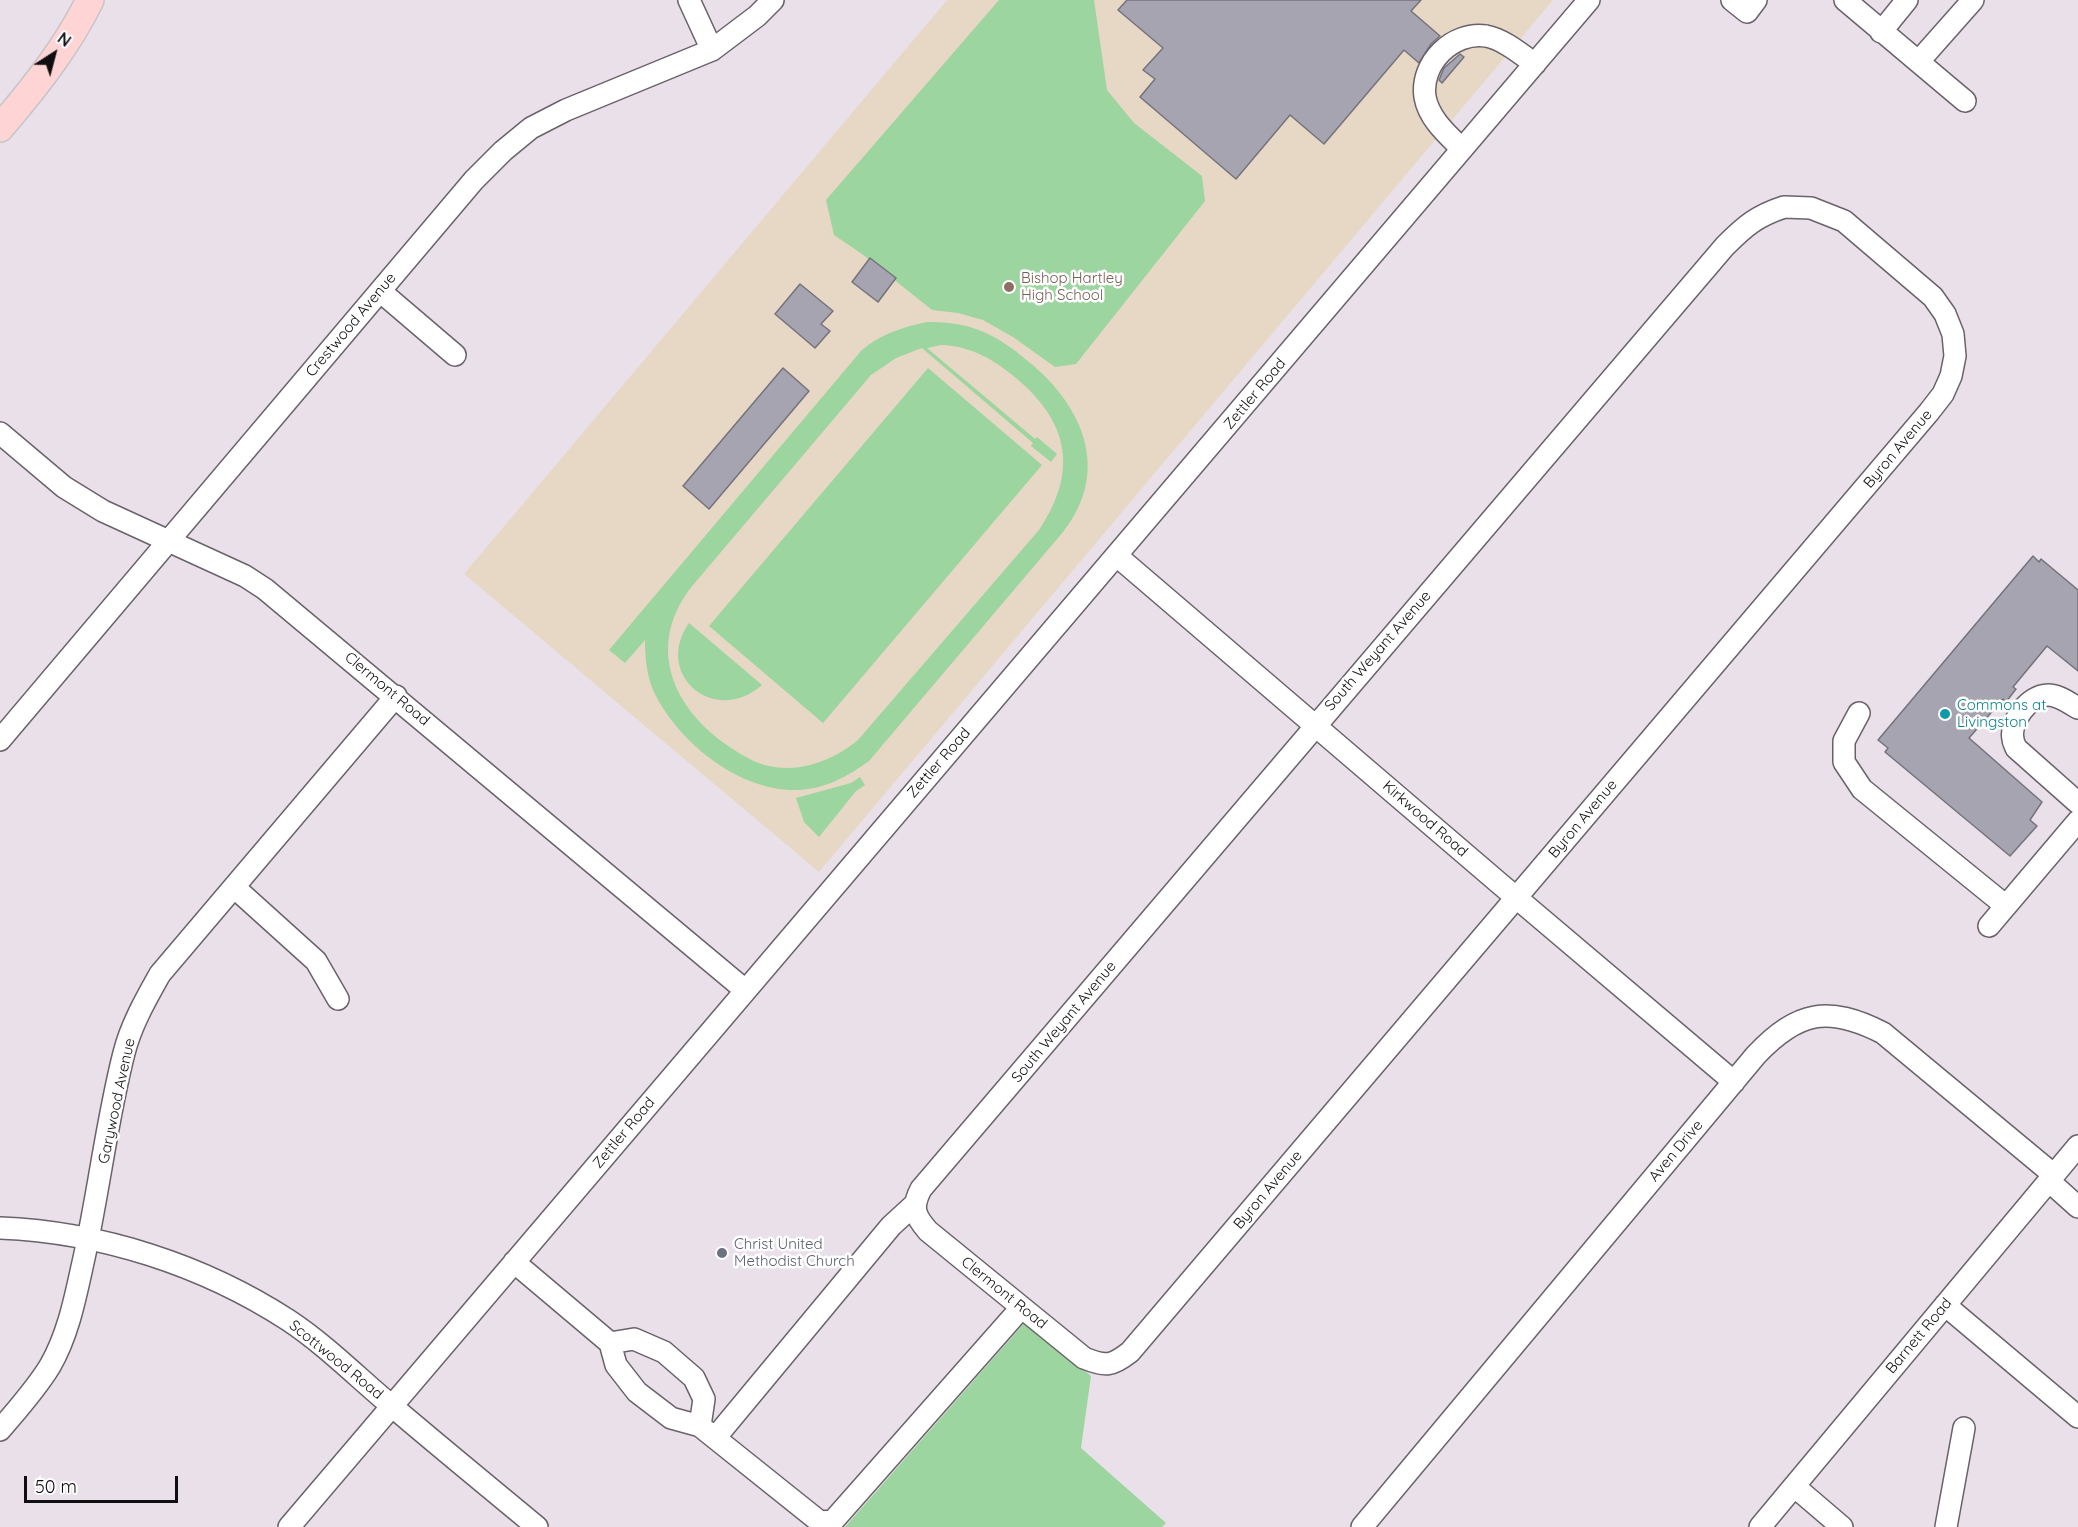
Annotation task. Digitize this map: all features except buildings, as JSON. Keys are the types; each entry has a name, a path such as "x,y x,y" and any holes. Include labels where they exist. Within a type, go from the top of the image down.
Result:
{"main road":[{"path":"0,128 36,85 81,19 90,0"}],"street":[{"path":"688,0 712,50"},
{"name":"Crestwood Avenue","path":"0,740 474,180 503,151 531,128 566,110 712,50 757,16 773,0"},
{"name":"Zettler Road","path":"289,1527 1589,0"},
{"path":"1732,0 1747,12 1756,0"},
{"path":"1845,0 1965,100"},
{"path":"1881,32 1907,0"},
{"path":"1919,61 1973,0"},
{"path":"1462,149 1438,126 1425,96 1428,71 1442,52 1455,40 1471,36 1488,36 1535,64"},
{"name":"South Weyant Avenue","path":"707,1432 891,1226 915,1204 921,1189 1742,229 1762,214 1784,207 1811,208 1844,221 1885,256"},
{"name":"Byron Avenue","path":"1108,1364 1117,1362 1130,1352 1942,394 1952,376 1955,356 1953,334 1945,314 1933,297 1885,256"},
{"path":"380,291 455,355"},
{"name":"Clermont Road","path":"0,433 64,487 102,511 245,576 265,589 396,696 745,990"},
{"name":"Kirkwood Road","path":"1117,556 1734,1082"},
{"path":"2078,708 2065,700 2048,695 2036,699 2019,716 2012,738 2016,748 2078,803"},
{"name":"Garywood Avenue","path":"0,1430 30,1395 50,1365 74,1304 125,1051 144,1002 160,974 396,696"},
{"path":"1859,713 1844,741 1844,762 1862,789 2006,906"},
{"path":"1989,926 2078,821"},
{"path":"234,887 316,961 338,999"},
{"name":"Aven Drive","path":"1362,1527 1734,1082 1773,1037 1792,1024 1814,1016 1839,1016 1862,1022 1883,1033 2051,1178 2078,1207"},
{"name":"Barnett Road","path":"1760,1527 2078,1146"},
{"name":"Clermont Road","path":"915,1204 918,1219 928,1231 1084,1358 1100,1365 1108,1364"},
{"name":"Scottwood Road","path":"0,1228 54,1233 121,1246 168,1261 247,1296 289,1321 326,1348 537,1527"},
{"path":"514,1262 610,1343 616,1365 637,1392 670,1418 707,1432 820,1522 833,1521 1021,1308"},
{"path":"1945,1305 2078,1417"},
{"path":"610,1343 634,1338 664,1352 694,1378 704,1399 707,1432"},
{"path":"1946,1527 1964,1428"},
{"path":"1794,1486 1842,1527"}],"shaded area":[{"name":"Bishop Hartley High School","path":"947,0 1553,0 819,872 464,574"}],"green space":[{"path":"999,0 1094,0 1107,90 1134,123 1202,176 1205,201 1076,364 1055,367 1013,337 983,320 958,313 932,310 862,254 834,235 826,200"},
{"path":"927,322 967,326 1000,340 1044,376 1061,395 1075,416 1084,438 1088,461 1086,484 1078,508 1063,532 869,761 827,785 808,789 777,789 756,783 716,763 698,749 668,716 651,684 646,662 645,640 625,663 609,650 861,351 884,336","holes":["941,345 969,350 995,362 1030,391 1045,409 1056,427 1062,446 1063,466 1060,486 1052,508 1039,530 858,740 828,759 805,766 781,768 751,760 724,743 689,709 678,690 671,670 668,649 671,628 679,607 693,585 871,375 896,358 922,348 1033,443 1031,446 1051,462 1057,454 1037,437 1035,439 927,348"]},
{"path":"928,368 1042,465 823,723 709,626"},
{"path":"689,623 762,685 744,696 725,700 708,697 694,689 684,676 678,660 680,642"},
{"path":"860,777 865,785 856,791 819,837 804,822 796,798 851,783"},
{"path":"1026,1321 1091,1376 1081,1448 1166,1523 1162,1527 845,1527"}],"place":[{"name":"Bishop Hartley High School","path":"1009,287"},
{"name":"Commons at Livingston","path":"1945,714"},
{"name":"Christ United Methodist Church","path":"722,1253"}]}
